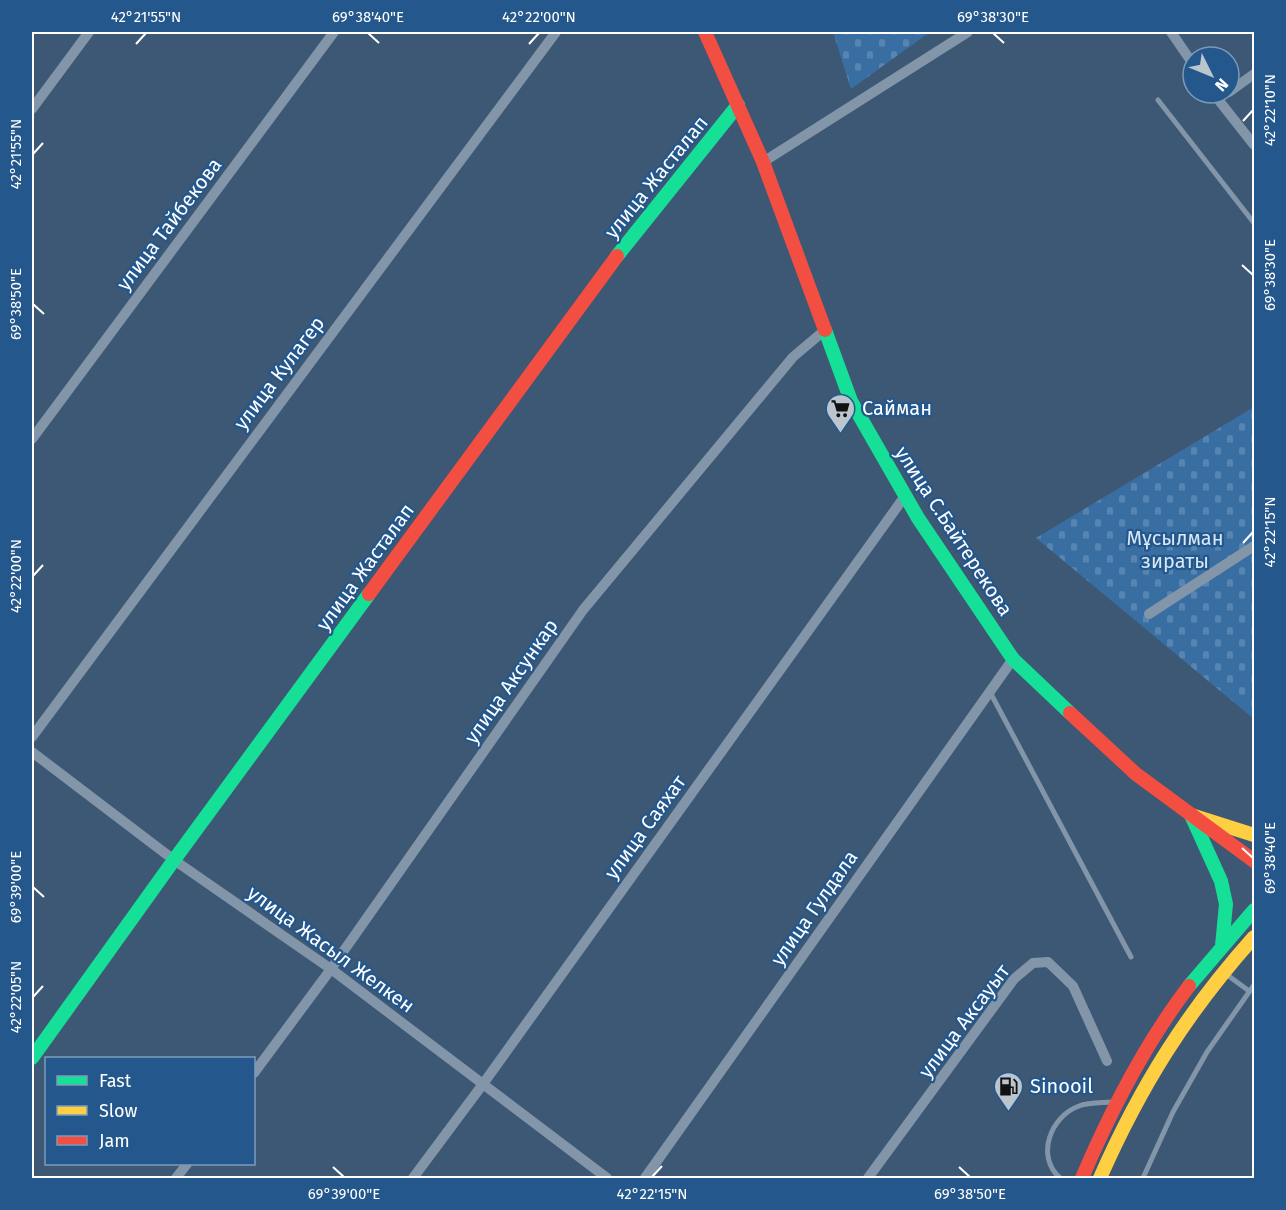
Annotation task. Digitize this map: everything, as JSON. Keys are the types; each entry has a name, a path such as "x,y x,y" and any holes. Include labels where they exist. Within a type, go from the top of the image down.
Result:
{"main road":[{"name":"улица С.Байтерекова","path":"705,32 763,162 851,401 918,519 1013,659 1136,774 1254,861"},
{"name":"улица Жасталап","path":"32,1058 174,860 612,263 738,105"},
{"path":"1191,815 1254,835"},
{"path":"1191,815 1221,881 1226,904 1222,946"},
{"path":"1082,1179 1104,1125 1152,1039 1222,946 1254,910"},
{"path":"1100,1179 1123,1125 1166,1048 1222,972 1254,937"}],"street":[{"path":"32,109 89,32"},
{"name":"улица Тайбекова","path":"32,439 334,32"},
{"name":"улица Кулагер","path":"32,737 556,32"},
{"path":"763,162 968,32"},
{"path":"1170,32 1181,47"},
{"path":"1241,84 1254,74"},
{"path":"1222,105 1254,145"},
{"name":"улица Аксункар","path":"255,1072 331,969 583,610 793,357 825,330"},
{"name":"улица Саяхат","path":"413,1179 905,496"},
{"path":"1149,614 1254,546"},
{"name":"улица Гулдала","path":"645,1179 1013,659"},
{"name":"улица Жасыл Желкен","path":"32,752 174,860 331,969 607,1179"},
{"name":"улица Аксауыт","path":"868,1179 1014,979 1033,963 1048,962 1073,986 1107,1061"},
{"path":"176,1179 186,1165"}],"lane":[{"path":"1158,100 1254,223"},
{"path":"990,692 1131,957"},
{"path":"1222,972 1249,992"},
{"path":"1143,1179 1173,1112 1207,1052 1254,985"},
{"path":"1060,1179 1048,1156 1048,1137 1064,1114 1081,1105 1117,1102"}],"green space":[{"path":"833,32 930,32 851,89"},
{"name":"Мұсылман зираты","path":"1254,407 1254,719 1036,538"}],"traffic: fast":[{"path":"617,256 738,105"},
{"path":"825,330 851,401 918,518 1013,659 1070,713"},
{"path":"32,1058 369,594"},
{"path":"1191,815 1221,881 1226,904 1222,946"},
{"path":"1189,986 1254,910"}],"traffic: slow":[{"path":"1191,815 1254,835"},
{"path":"1100,1178 1132,1112 1167,1051 1207,993 1254,937"}],"traffic: jam":[{"path":"705,32 763,162 825,330"},
{"path":"369,594 617,256"},
{"path":"1070,713 1136,774 1254,861"},
{"path":"1082,1178 1143,1055 1189,986"}],"place":[{"name":"Сайман","path":"841,434"},
{"name":"Sinooil","path":"1009,1112"}]}
